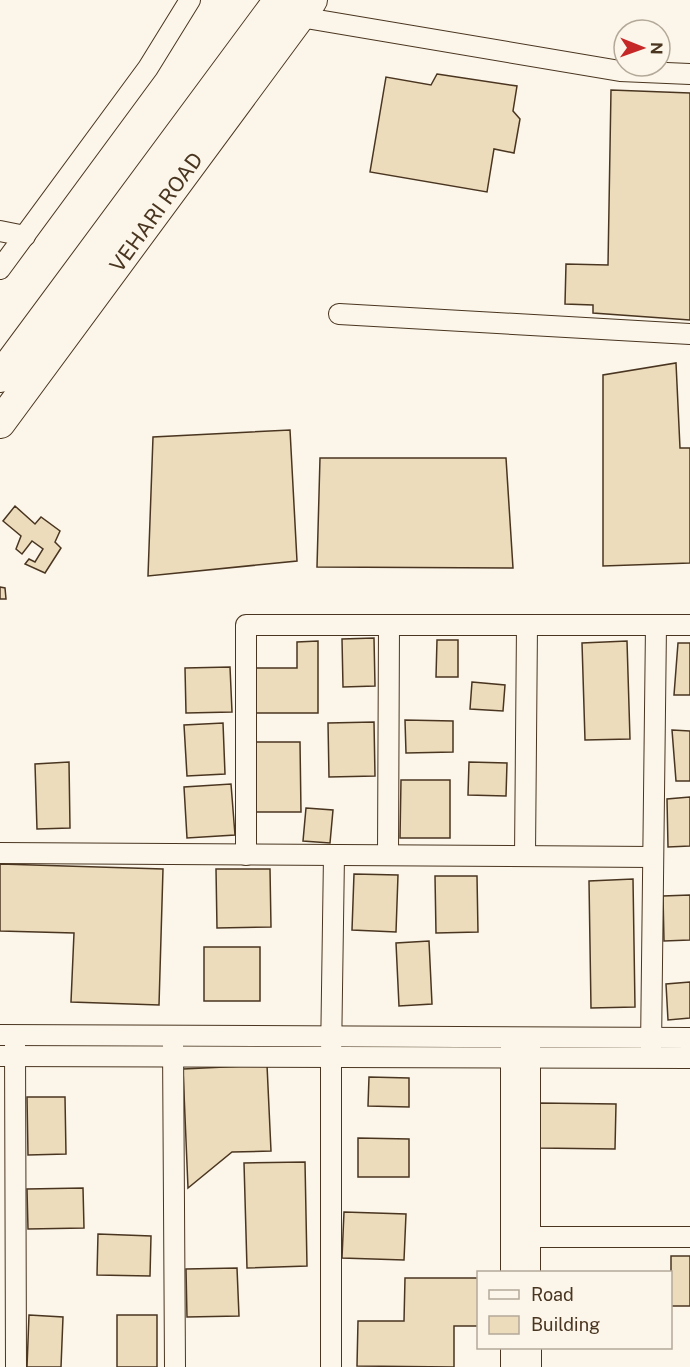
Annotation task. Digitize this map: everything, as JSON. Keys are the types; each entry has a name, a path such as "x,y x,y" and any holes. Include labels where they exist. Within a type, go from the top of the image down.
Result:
{"main road":[{"name":"VEHARI ROAD","path":"0,377 297,6"},
{"name":"VEHARI ROAD","path":"0,423 297,6"}],"street":[{"path":"0,269 148,68 190,0"},
{"path":"297,6 620,71 690,74"},
{"path":"0,231 25,236"},
{"path":"339,314 690,334"},
{"path":"246,855 246,625 690,625"},
{"path":"388,855 389,625"},
{"path":"525,856 527,625"},
{"path":"651,1058 656,625"},
{"path":"0,854 653,857"},
{"path":"331,1367 331,1036 334,855"},
{"path":"16,1367 7,1035 690,1038"},
{"path":"173,1036 175,1367"},
{"path":"520,1037 510,1058 521,1237 530,1271"},
{"path":"511,1271 521,1237 530,1058 520,1037"},
{"path":"7,1056 690,1058"},
{"path":"521,1237 690,1237"},
{"path":"511,1349 511,1367"},
{"path":"531,1349 531,1367"}],"building":[{"path":"437,74 517,86 513,111 520,119 514,153 494,149 487,192 370,172 386,77 431,85"},
{"path":"611,90 690,93 690,320 593,313 593,305 565,304 566,264 608,265"},
{"path":"676,363 680,448 690,448 690,563 603,566 603,375"},
{"path":"290,430 297,561 148,576 153,437"},
{"path":"320,458 506,458 513,568 317,567"},
{"path":"15,506 35,524 41,517 60,531 55,542 61,548 45,573 25,564 29,559 35,562 43,549 32,541 22,554 16,549 21,536 3,521"},
{"path":"0,587 5,588 6,599 0,599"},
{"path":"374,638 375,686 343,687 342,639"},
{"path":"437,640 458,640 458,677 436,677"},
{"path":"318,641 318,713 256,713 256,668 297,668 297,642"},
{"path":"627,641 630,739 585,740 582,643"},
{"path":"678,643 690,643 690,695 674,695"},
{"path":"230,667 232,712 186,713 185,668"},
{"path":"472,682 505,685 503,711 470,709"},
{"path":"405,720 453,721 453,752 406,753"},
{"path":"374,722 375,776 329,777 328,723"},
{"path":"223,723 225,774 187,776 184,725"},
{"path":"672,730 690,731 690,781 676,781"},
{"path":"256,742 300,742 301,812 256,812"},
{"path":"69,762 70,828 37,829 35,764"},
{"path":"469,762 507,763 506,796 468,795"},
{"path":"401,780 450,780 450,838 400,838"},
{"path":"231,784 235,835 187,838 184,787"},
{"path":"690,797 690,846 668,847 667,799"},
{"path":"306,808 333,810 330,843 303,841"},
{"path":"0,864 163,869 159,1005 71,1002 74,933 0,931"},
{"path":"216,869 270,869 271,927 217,928"},
{"path":"354,874 398,875 396,932 352,930"},
{"path":"435,876 477,876 478,932 436,933"},
{"path":"633,879 635,1007 591,1008 589,881"},
{"path":"690,895 690,940 664,941 663,896"},
{"path":"429,941 432,1004 399,1006 396,943"},
{"path":"204,947 260,947 260,1001 204,1001"},
{"path":"690,982 690,1018 668,1020 666,984"},
{"path":"267,1065 271,1151 232,1152 188,1188 183,1069"},
{"path":"369,1077 409,1078 409,1107 368,1106"},
{"path":"27,1097 65,1097 66,1154 28,1155"},
{"path":"539,1103 616,1104 615,1149 538,1148"},
{"path":"358,1138 409,1139 409,1177 358,1177"},
{"path":"305,1162 307,1266 247,1268 244,1163"},
{"path":"83,1188 84,1228 28,1229 27,1189"},
{"path":"344,1212 406,1214 404,1260 342,1258"},
{"path":"98,1234 151,1236 150,1276 97,1275"},
{"path":"671,1256 690,1256 690,1306 672,1306"},
{"path":"237,1268 239,1316 187,1317 186,1269"},
{"path":"405,1278 477,1278 477,1326 454,1326 454,1367 357,1366 358,1321 404,1321"},
{"path":"29,1315 63,1317 61,1367 27,1367"},
{"path":"117,1315 157,1315 157,1367 117,1367"}]}
